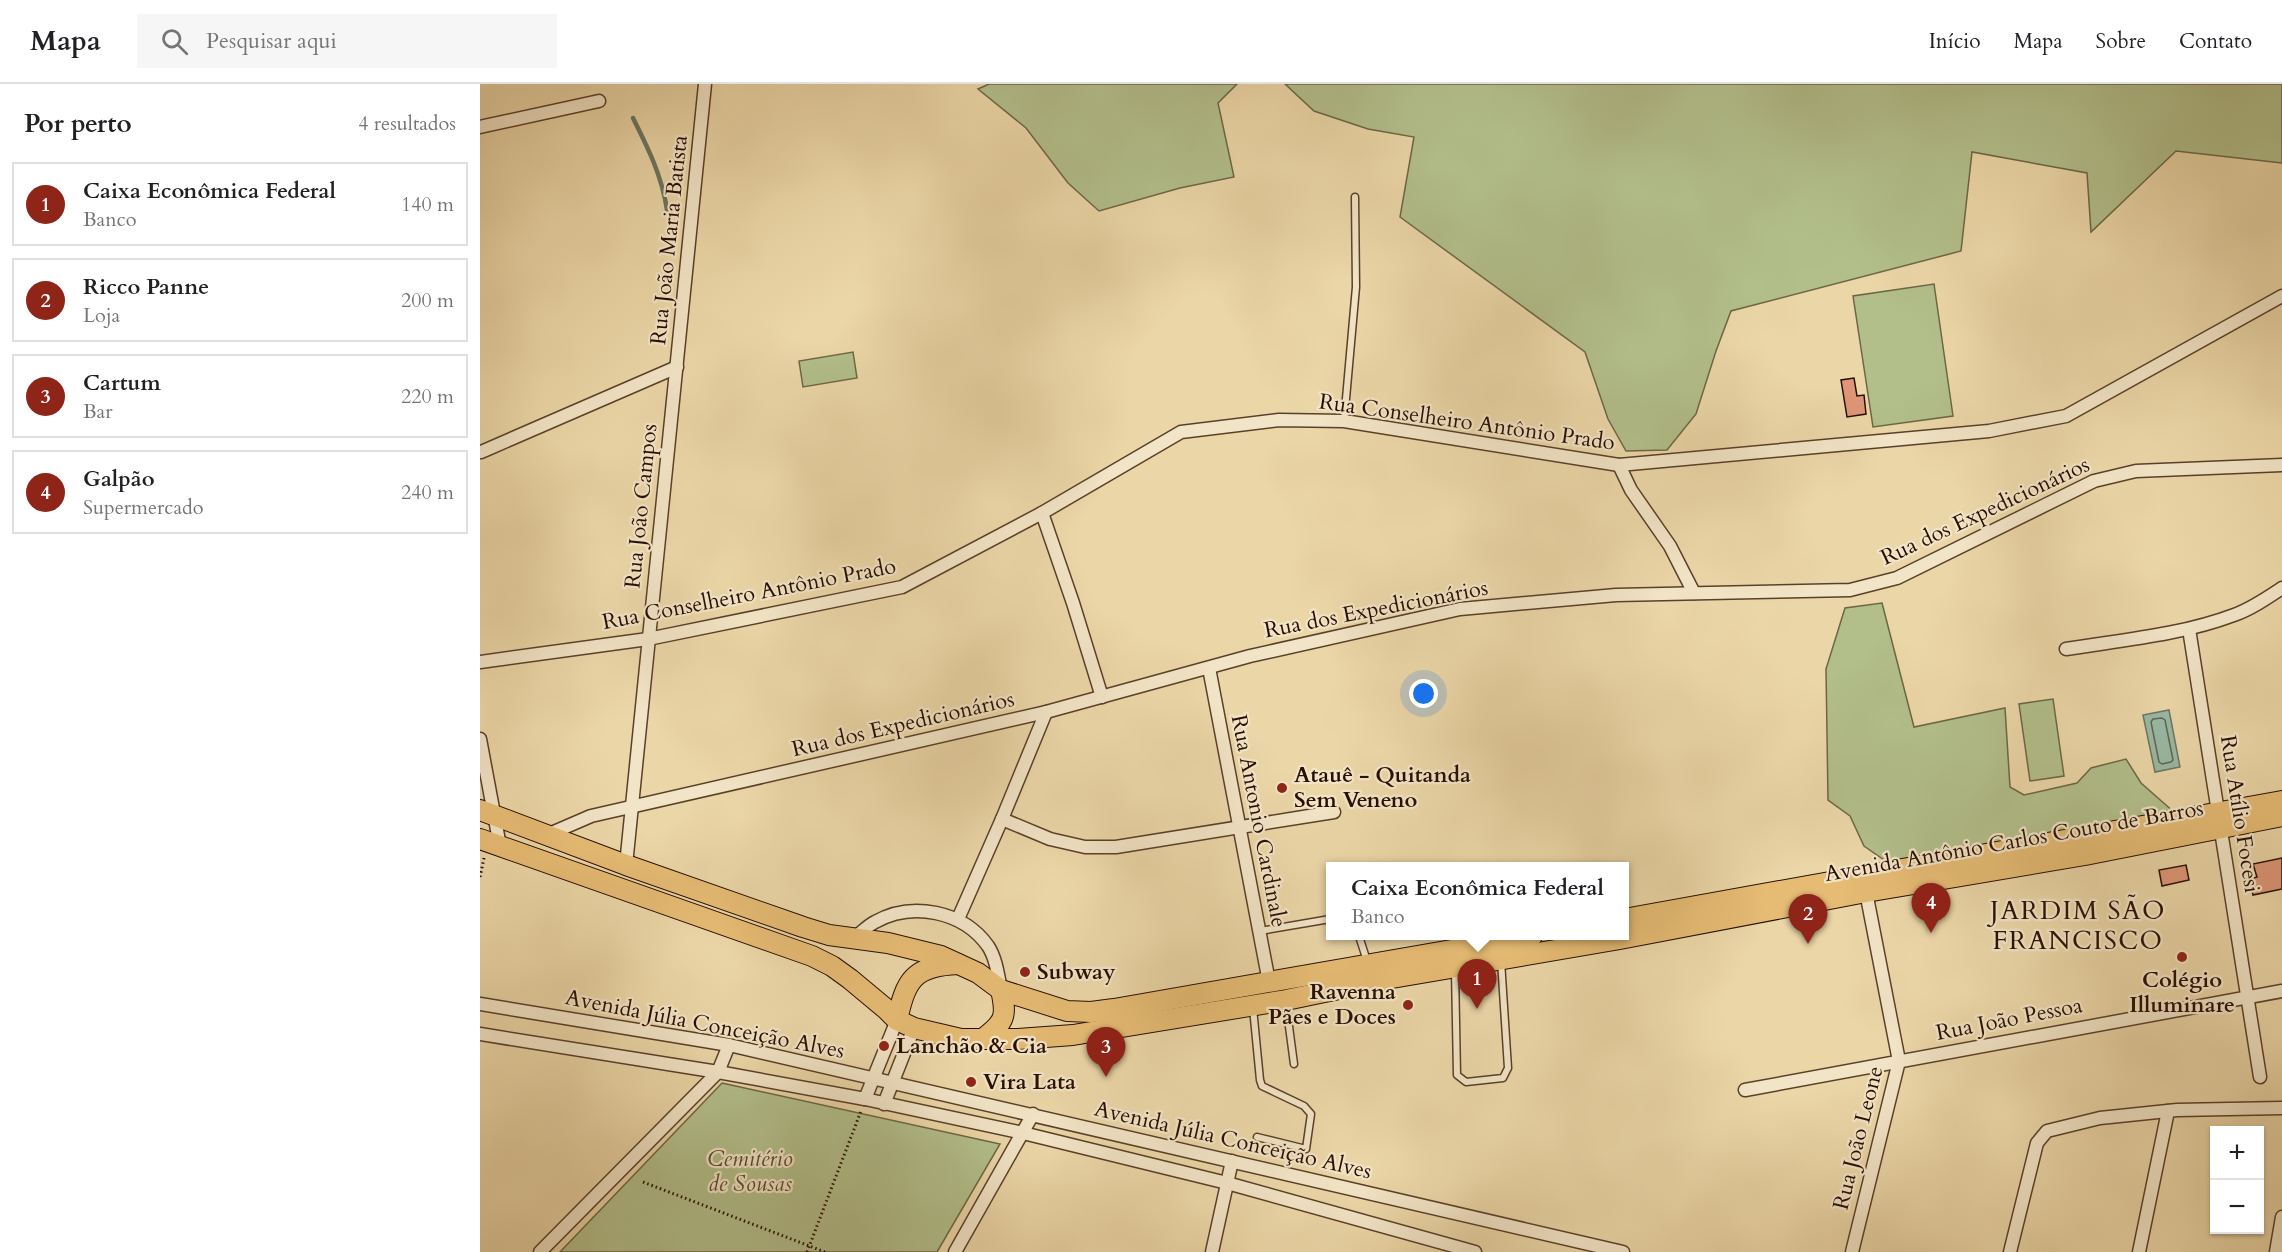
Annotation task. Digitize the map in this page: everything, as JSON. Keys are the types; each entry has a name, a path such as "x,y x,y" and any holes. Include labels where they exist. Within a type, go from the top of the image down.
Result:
{"main road":[{"name":"Avenida Antônio Carlos Couto de Barros","path":"1629,937 1866,892 2085,855 2220,820 2282,801"},
{"path":"487,813 803,927 829,935 919,949 961,964 1001,990 1067,1011 1090,1012 1509,940"},
{"name":"Avenida Antônio Carlos Couto de Barros","path":"1629,918 2220,820 2282,816"},
{"name":"Avenida Antônio Carlos Couto de Barros","path":"480,839 812,956 832,966 850,979 905,1024 961,1039 1018,1039 1073,1035 1286,1000 1455,967 1614,940"},
{"path":"905,1024 902,996 909,982 922,971 938,965 961,964"},
{"path":"984,1038 998,1028 1005,1016 1001,990"}],"street":[{"name":"Rua João Maria Batista","path":"480,453 677,367 705,84"},
{"path":"480,127 599,101"},
{"name":"Rua Conselheiro Antônio Prado","path":"480,662 648,639 902,586 1042,513 1181,432 1279,420 1344,421 1619,465 1989,431 2066,416 2282,296"},
{"name":"Rua João Campos","path":"626,865 677,367"},
{"path":"1619,465 1631,490 1670,546 1694,593"},
{"name":"Rua dos Expedicionários","path":"547,836 591,816 1046,712 1250,656 1460,609 1616,595 1850,590 1897,578 2094,481 2136,471 2282,465"},
{"path":"1042,513 1102,697"},
{"path":"2066,649 2189,629 2235,615 2282,588"},
{"name":"Rua Atílio Focesi","path":"2189,629 2260,1077"},
{"name":"Rua Antonio Cardinale","path":"1209,668 1269,982"},
{"path":"958,919 1046,712"},
{"path":"480,739 487,813 500,846"},
{"path":"1002,819 1050,839 1085,848 1116,847 1334,812"},
{"name":"Rua João Leone","path":"1852,1252 1899,1061 1866,892"},
{"path":"853,939 875,922 904,912 930,912 958,919 988,946 995,961 1001,990"},
{"name":"Rua João Pessoa","path":"1745,1090 2282,991"},
{"name":"Avenida Júlia Conceição Alves","path":"480,1004 729,1045 1623,1252"},
{"path":"865,1099 873,1079 905,1024"},
{"path":"884,1104 905,1024"},
{"name":"Avenida Júlia Conceição Alves","path":"480,1034 718,1072 865,1099 1023,1133 1227,1183 1438,1247 1475,1252"},
{"path":"540,1252 718,1072 729,1045"},
{"path":"2010,1252 2037,1143 2047,1131 2100,1118 2168,1111 2282,1108"},
{"path":"2139,1252 2168,1111"},
{"path":"955,1252 1033,1114"},
{"path":"1212,1252 1232,1161"},
{"path":"2276,1252 2282,1217"}],"lane":[{"path":"1344,421 1356,287 1355,197"},
{"path":"1259,931 1326,919"},
{"path":"1360,940 1368,965"},
{"path":"1455,967 1457,1075 1466,1082 1503,1078 1508,1068 1501,959"},
{"path":"1286,1000 1294,1064"},
{"path":"1253,1005 1262,1086 1304,1106 1311,1113 1306,1149 1257,1137"}],"path":[{"path":"807,1252 865,1099"},
{"path":"643,1182 825,1252"}],"green space":[{"path":"989,84 1237,84 1218,103 1234,177 1180,188 1099,211 1068,183 1026,128 978,89"},
{"path":"1285,84 2282,84 2282,163 2176,151 2091,232 2087,173 1972,152 1961,251 1731,311 1696,414 1667,450 1626,451 1608,419 1585,352 1400,217 1414,137 1368,129 1314,111"},
{"path":"1934,284 1953,416 1873,427 1853,296"},
{"path":"853,352 857,378 803,387 799,361"},
{"path":"1882,603 1914,727 2005,708 2010,787 2024,795 2077,783 2091,768 2126,759 2141,783 2175,813 1887,862 1864,846 1850,816 1828,800 1826,669 1845,608"},
{"path":"2053,699 2064,776 2030,781 2019,704"},
{"name":"Cemitério de Sousas","path":"722,1083 1000,1144 937,1252 560,1252"}],"water":[{"path":"2169,710 2180,767 2155,772 2143,715"}],"building":[{"path":"1854,378 1857,396 1864,395 1866,414 1847,417 1841,380"},
{"path":"2282,858 2282,889 2253,895 2250,879 2257,877 2253,864"},
{"path":"2186,865 2189,880 2162,886 2159,870"}],"waterway":[{"path":"633,118 658,174 667,210"}],"place":[{"name":"Atauê - Quitanda Sem Veneno","path":"1282,788"},
{"name":"Galpão","path":"1931,933"},
{"name":"Ricco Panne","path":"1808,944"},
{"name":"Colégio Illuminare","path":"2182,957"},
{"name":"Subway","path":"1025,972"},
{"name":"Ravenna Pães e Doces","path":"1408,1005"},
{"name":"Caixa Econômica Federal","path":"1477,1009"},
{"name":"Lanchão & Cia","path":"884,1046"},
{"name":"Cartum","path":"1106,1077"},
{"name":"Vira Lata","path":"971,1082"}],"district":[{"name":"JARDIM SÃO FRANCISCO","path":"2078,925"}]}
